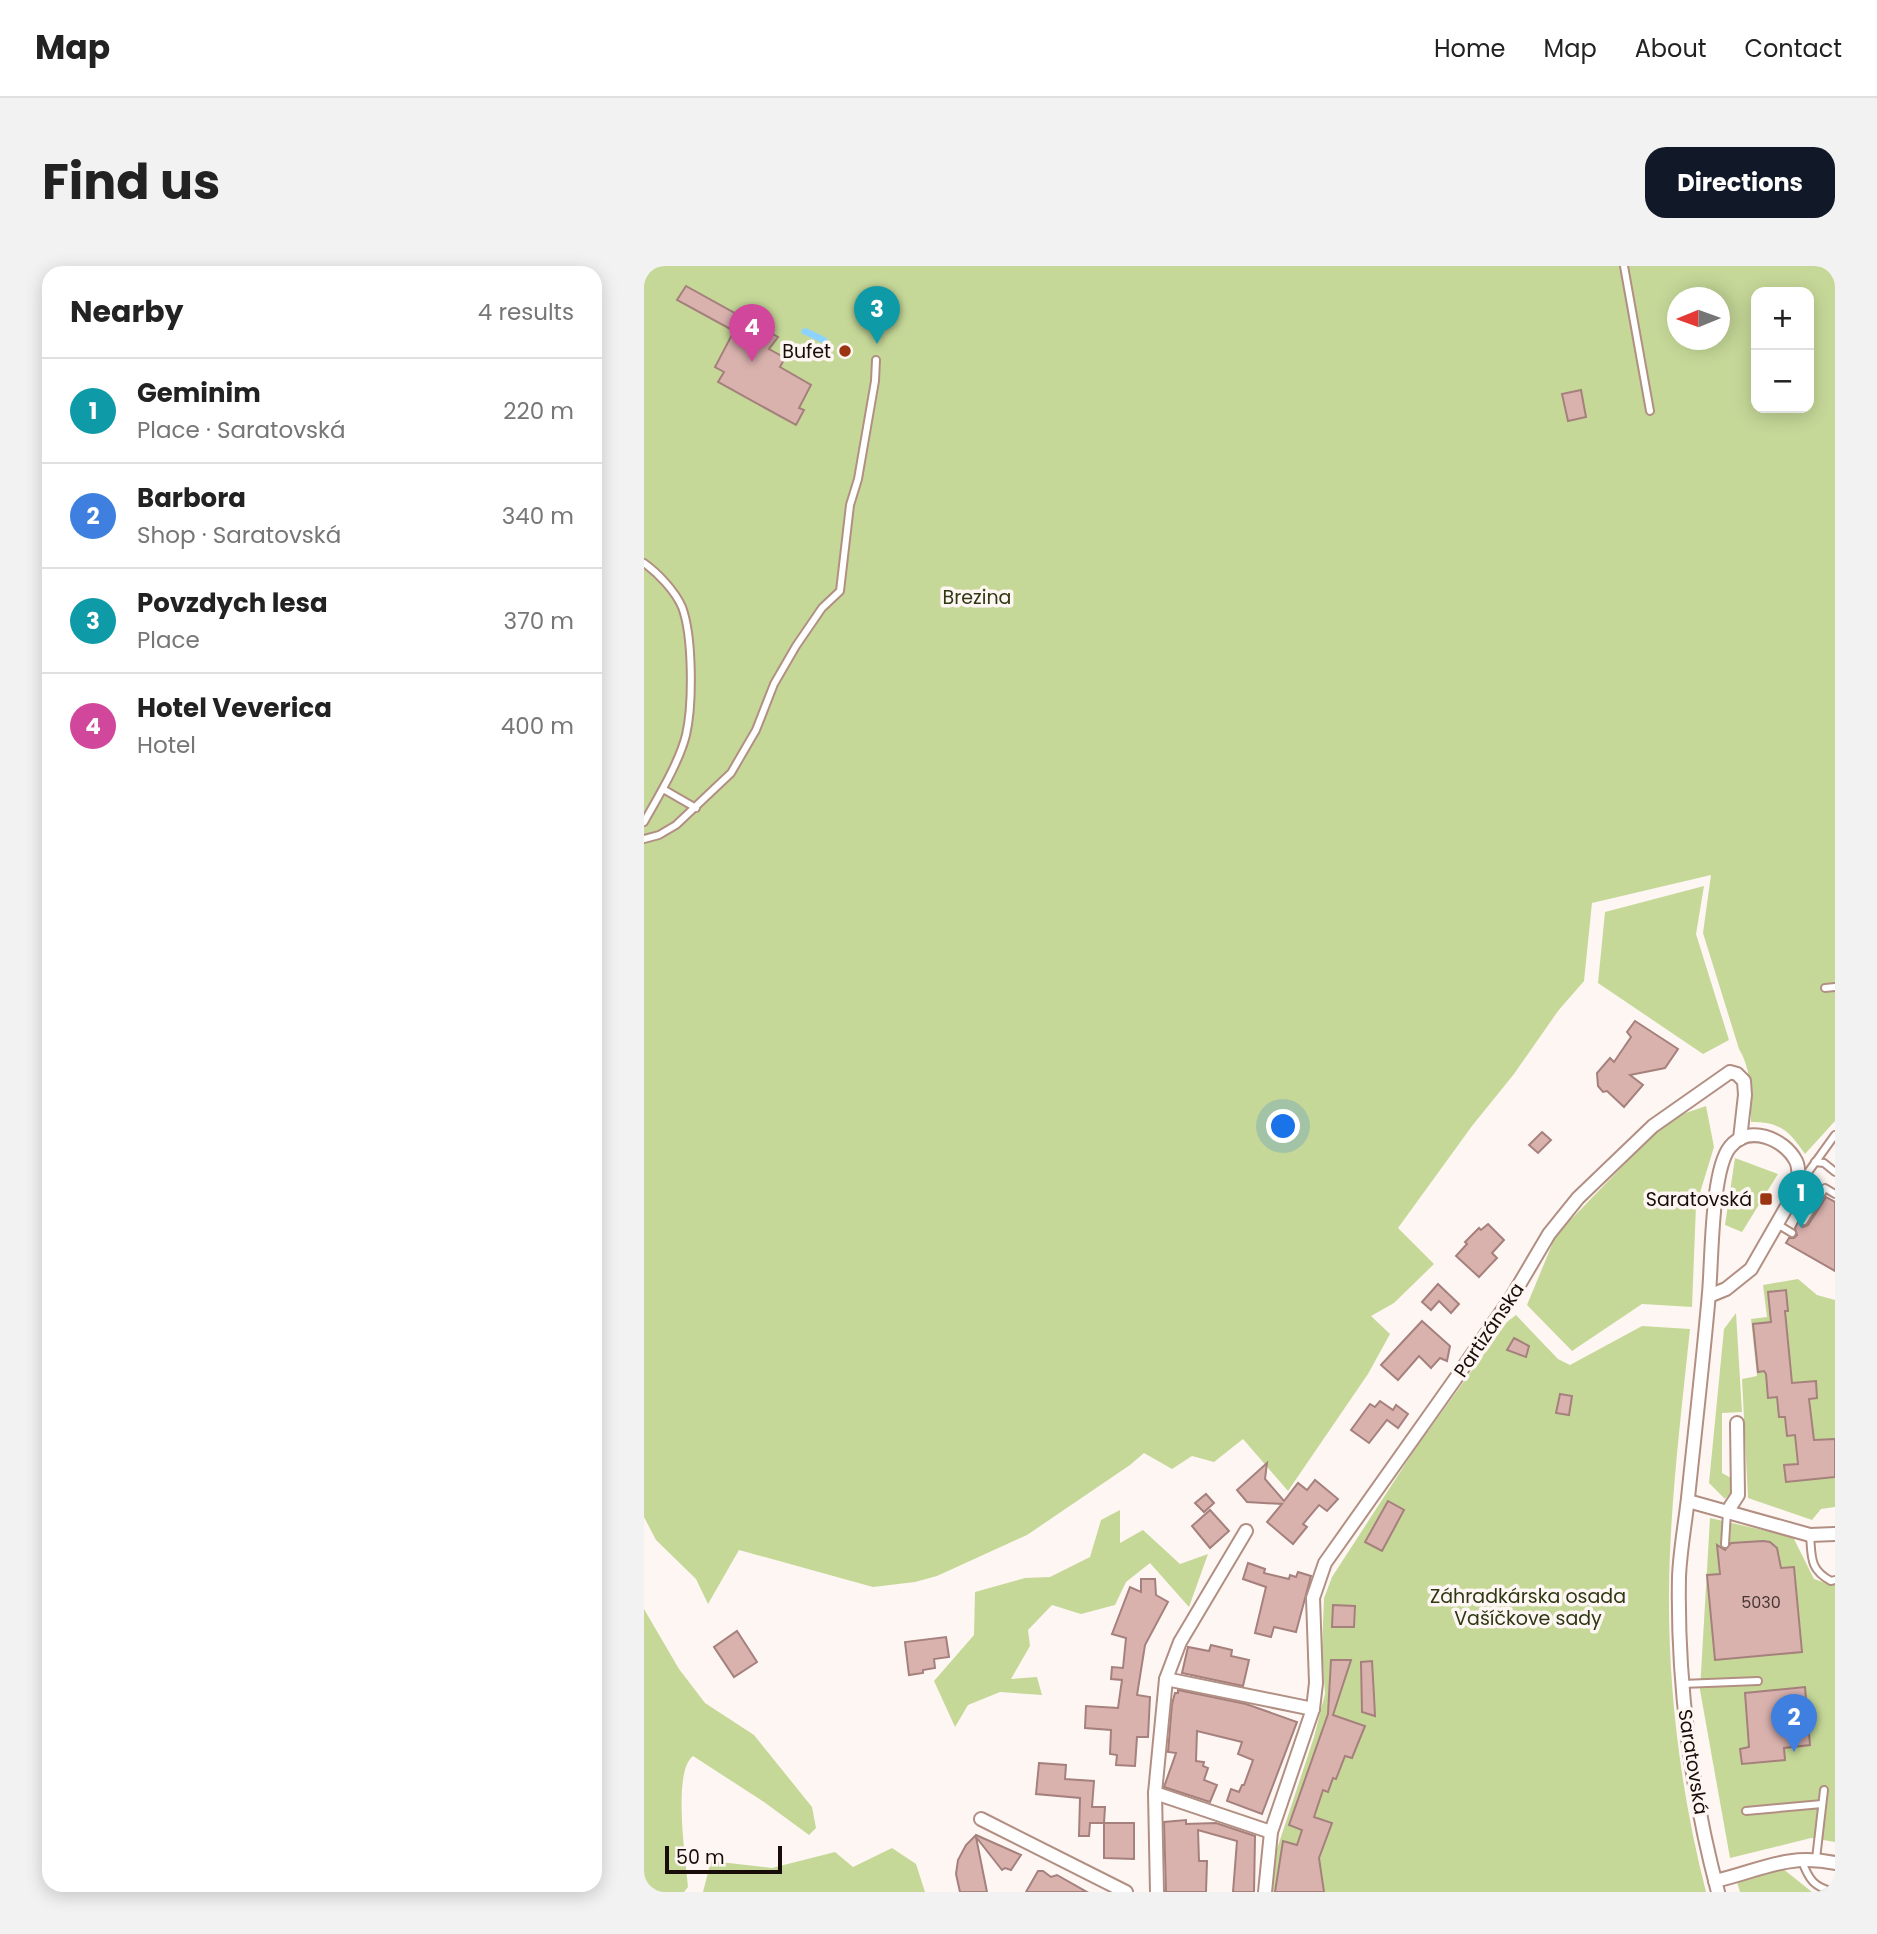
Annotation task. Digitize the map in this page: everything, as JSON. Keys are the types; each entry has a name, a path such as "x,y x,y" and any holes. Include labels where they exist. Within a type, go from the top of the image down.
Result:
{"street":[{"name":"Partizánska","path":"1265,1892 1271,1832 1313,1709 1313,1598 1325,1563 1368,1506 1513,1295 1549,1234 1578,1198 1653,1126 1730,1072 1737,1074 1744,1081 1740,1139"},
{"path":"1709,1296 1727,1289 1751,1269 1798,1187 1799,1172 1796,1161 1782,1145 1770,1138 1753,1135 1740,1139"},
{"name":"Saratovská","path":"1716,1886 1689,1741 1682,1684 1679,1575 1709,1296 1718,1184 1724,1158 1730,1147 1740,1139"},
{"path":"1727,1512 1738,1495 1737,1423"},
{"path":"1688,1501 1810,1535 1835,1534"},
{"path":"1157,1892 1155,1793 1166,1679 1180,1642 1246,1531"},
{"path":"1166,1679 1313,1709"},
{"path":"1155,1793 1271,1832"},
{"path":"981,1819 1126,1892"},
{"path":"1716,1886 1782,1861 1816,1859 1835,1863"}],"lane":[{"path":"1624,266 1650,411"},
{"path":"644,839 659,835 676,825 731,773 756,730 774,684 796,646 822,608 840,591 850,505 858,479 876,381 876,360"},
{"path":"644,563 666,584 682,608 688,637 691,690 686,736 663,789 644,822"},
{"path":"663,789 696,808"},
{"path":"1825,988 1835,987"},
{"path":"1798,1187 1835,1135"},
{"path":"1815,1162 1824,1163 1835,1172"},
{"path":"1804,1221 1825,1188 1835,1194"},
{"path":"1777,1224 1791,1233"},
{"path":"1725,1544 1727,1512"},
{"path":"1810,1535 1812,1560 1818,1574 1831,1581 1835,1580"},
{"path":"1682,1684 1759,1681"},
{"path":"1816,1859 1824,1790"},
{"path":"1746,1811 1822,1804"},
{"path":"1802,1859 1809,1880 1820,1888 1834,1892"}],"green space":[{"name":"Brezina","path":"644,266 1835,266 1835,1121 1805,1154 1783,1129 1761,1122 1751,1122 1750,1084 1746,1066 1703,933 1711,875 1592,903 1584,981 1558,1011 1398,1228 1434,1264 1394,1303 1371,1316 1390,1334 1368,1374 1288,1491 1243,1439 1214,1462 1192,1456 1172,1469 1144,1453 1027,1535 937,1576 915,1582 873,1587 739,1550 708,1604 696,1579 656,1540 644,1517"},
{"path":"1704,886 1696,934 1729,1040 1703,1054 1598,983 1605,912"},
{"path":"1706,1106 1714,1147 1696,1206 1692,1307 1642,1304 1572,1351 1527,1305 1556,1235 1668,1119"},
{"path":"1735,1158 1778,1174 1742,1232 1725,1225"},
{"path":"1798,1279 1817,1295 1835,1300 1835,1507 1821,1509 1812,1520 1748,1498 1742,1379 1757,1376 1751,1319 1767,1317 1763,1285"},
{"path":"1736,1313 1742,1412 1722,1413 1722,1473 1740,1483 1725,1499 1709,1483 1724,1329"},
{"name":"Záhradkárska osada Vašíčkove sady","path":"1516,1315 1558,1359 1570,1365 1642,1326 1690,1329 1671,1525 1669,1628 1683,1780 1706,1892 1271,1892 1274,1858 1314,1737 1325,1694 1322,1649 1324,1598 1332,1577 1415,1449 1507,1322"},
{"path":"1120,1510 1120,1543 1143,1530 1180,1564 1208,1554 1189,1607 1150,1563 1126,1582 1115,1605 1081,1614 1052,1605 1028,1630 1030,1646 1011,1679 1037,1677 1042,1695 1000,1692 968,1705 955,1727 934,1681 974,1635 975,1592 1025,1578 1050,1577 1090,1557 1101,1520"},
{"path":"1710,1518 1793,1537 1814,1579 1835,1583 1835,1842 1811,1838 1730,1858 1700,1690"},
{"path":"644,1609 679,1669 705,1703 754,1735 812,1807 816,1828 809,1835 693,1756 683,1779 682,1817 688,1887 684,1892 644,1892"},
{"path":"892,1848 916,1864 925,1892 703,1892 711,1861 772,1868 835,1852 853,1867"},
{"path":"1782,1868 1812,1892 1740,1892 1737,1882"}],"water":[{"path":"806,328 827,338 827,344 801,333 802,329"}],"building":[{"path":"686,286 778,337 769,349 785,358 780,367 811,385 799,408 804,410 796,425 718,382 724,372 715,367 734,331 677,300"},
{"path":"1581,390 1586,417 1568,421 1562,394"},
{"path":"1635,1021 1678,1049 1665,1068 1630,1075 1643,1085 1624,1107 1598,1086 1597,1073 1610,1058 1614,1062 1631,1037 1627,1032"},
{"path":"1542,1132 1551,1140 1538,1153 1529,1145"},
{"path":"1826,1197 1835,1202 1835,1271 1786,1243 1789,1238 1797,1235 1795,1228 1798,1222 1803,1227 1808,1225"},
{"path":"1488,1224 1504,1240 1492,1253 1497,1258 1479,1277 1456,1256 1479,1228 1481,1230"},
{"path":"1438,1284 1459,1304 1451,1313 1439,1301 1431,1310 1422,1302"},
{"path":"1786,1290 1788,1311 1785,1311 1792,1383 1816,1381 1817,1398 1809,1399 1814,1440 1835,1439 1835,1477 1786,1482 1784,1465 1798,1464 1795,1435 1787,1436 1785,1417 1779,1417 1777,1397 1768,1398 1766,1374 1764,1371 1758,1372 1753,1324 1771,1322 1768,1292"},
{"path":"1422,1321 1450,1346 1447,1361 1440,1358 1431,1368 1419,1356 1398,1380 1381,1365"},
{"path":"1514,1338 1529,1346 1526,1357 1507,1350"},
{"path":"1560,1394 1572,1396 1569,1415 1556,1413"},
{"path":"1380,1401 1393,1410 1396,1405 1408,1414 1398,1428 1387,1420 1369,1443 1351,1430 1370,1404 1375,1407"},
{"path":"1267,1463 1265,1479 1284,1501 1298,1483 1307,1490 1315,1480 1338,1499 1327,1511 1319,1505 1303,1524 1307,1527 1293,1544 1267,1522 1282,1504 1247,1502 1237,1490"},
{"path":"1206,1494 1214,1503 1204,1512 1195,1503"},
{"path":"1388,1501 1404,1510 1382,1551 1365,1542"},
{"path":"1210,1510 1229,1531 1210,1548 1192,1526"},
{"path":"1770,1542 1777,1548 1781,1568 1794,1567 1802,1652 1715,1660 1707,1575 1720,1574 1717,1545 1725,1550 1731,1543"},
{"path":"1248,1563 1265,1569 1264,1573 1289,1579 1290,1575 1296,1577 1298,1572 1311,1576 1296,1632 1274,1627 1271,1637 1255,1633 1266,1587 1243,1579"},
{"path":"1141,1579 1155,1579 1156,1595 1168,1602 1145,1645 1137,1695 1150,1697 1148,1737 1137,1737 1135,1766 1116,1765 1117,1755 1110,1754 1111,1730 1085,1728 1086,1706 1118,1708 1122,1680 1111,1679 1112,1667 1123,1668 1126,1638 1112,1634 1130,1587 1141,1592"},
{"path":"1333,1605 1355,1606 1354,1627 1332,1627"},
{"path":"737,1631 757,1662 734,1677 714,1647"},
{"path":"946,1637 949,1657 934,1659 935,1668 909,1675 905,1642"},
{"path":"1211,1645 1232,1650 1231,1656 1249,1660 1243,1686 1182,1673 1188,1647 1209,1651"},
{"path":"1331,1660 1351,1660 1333,1715 1365,1726 1352,1758 1345,1756 1328,1792 1323,1790 1314,1817 1332,1823 1319,1858 1324,1892 1275,1892 1283,1841 1297,1845 1302,1830 1289,1825 1328,1714"},
{"path":"1372,1661 1375,1716 1362,1712 1361,1662"},
{"path":"1805,1687 1810,1745 1784,1748 1785,1760 1742,1764 1740,1749 1749,1747 1745,1693"},
{"path":"1178,1690 1246,1704 1297,1722 1262,1814 1227,1801 1231,1789 1239,1792 1244,1785 1253,1760 1238,1754 1242,1742 1197,1731 1196,1761 1204,1762 1203,1766 1208,1768 1204,1780 1217,1785 1210,1802 1164,1787 1176,1753 1168,1752 1172,1704"},
{"path":"1039,1763 1066,1765 1065,1779 1094,1781 1092,1807 1105,1807 1104,1823 1090,1823 1089,1836 1079,1836 1080,1798 1036,1794"},
{"path":"1186,1820 1186,1824 1216,1823 1255,1836 1254,1892 1233,1892 1237,1841 1198,1830 1199,1861 1207,1861 1206,1892 1166,1892 1164,1822"},
{"path":"1104,1823 1134,1823 1134,1859 1104,1858"},
{"path":"976,1835 1021,1855 1011,1870 1002,1870 976,1837 987,1892 960,1892 956,1874 958,1860 966,1845"},
{"path":"1038,1871 1051,1877 1057,1875 1087,1892 1026,1892"}],"place":[{"name":"Povzdych lesa","path":"877,344"},
{"name":"Bufet","path":"845,351"},
{"name":"Hotel Veverica","path":"752,362"},
{"name":"Saratovská","path":"1766,1199"},
{"name":"Geminim","path":"1801,1228"},
{"name":"Barbora","path":"1794,1752"}]}
